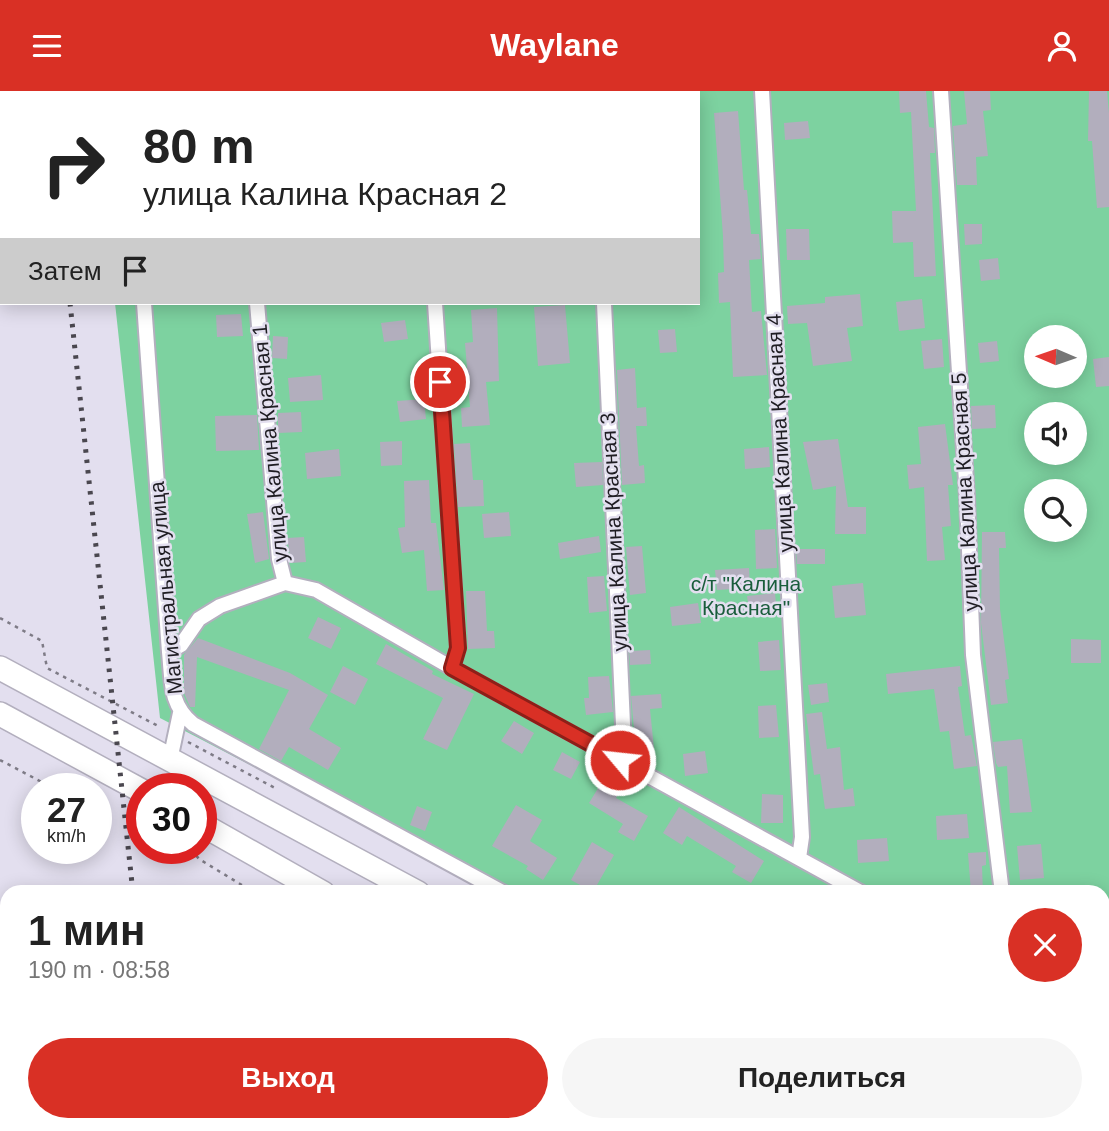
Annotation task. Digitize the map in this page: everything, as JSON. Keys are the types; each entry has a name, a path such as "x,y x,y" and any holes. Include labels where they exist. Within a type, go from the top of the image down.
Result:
{"main road":[{"path":"0,668 403,885"},
{"path":"0,714 126,782"},
{"path":"217,833 309,885"}],"street":[{"name":"улица Калина Красная 4","path":"762,91 802,837 799,858"},
{"name":"улица Калина Красная 5","path":"941,91 967,497 973,655 1001,885"},
{"name":"Магистральная улица","path":"144,305 169,652 174,698 180,713 193,724 488,885"},
{"name":"улица Калина Красная 1","path":"257,305 279,559 285,583"},
{"path":"435,305 458,648 452,668"},
{"name":"улица Калина Красная 3","path":"604,305 624,747 620,760"},
{"path":"169,652 181,645 199,619 219,606 285,583 316,590 452,668 848,885"},
{"path":"170,759 180,713"}],"path":[{"path":"0,760 25,773"},
{"path":"208,864 242,885"}],"green space":[{"name":"с/т \"Калина Красная\"","path":"700,91 1109,91 1109,885 481,885 160,718 115,305 700,305"}],"building":[{"path":"899,91 926,91 929,127 934,128 935,153 930,153 936,276 914,277 913,242 893,243 892,211 916,211 911,112 900,113"},
{"path":"964,91 990,91 991,110 983,111 988,156 976,157 977,185 957,185 953,126 967,124"},
{"path":"1089,91 1107,91 1109,207 1097,208 1092,141 1088,141"},
{"path":"738,111 744,190 747,190 751,234 759,234 761,259 749,260 752,312 761,311 767,375 733,377 730,302 719,303 718,273 724,272 714,113"},
{"path":"808,121 810,138 785,140 784,123"},
{"path":"964,224 982,224 982,244 965,245"},
{"path":"786,229 809,229 810,260 787,260"},
{"path":"998,258 1000,279 981,281 979,260"},
{"path":"860,294 863,326 847,328 852,361 813,366 807,323 788,324 787,306 825,303 825,297"},
{"path":"922,299 925,328 899,331 896,302"},
{"path":"565,305 570,363 538,366 534,307"},
{"path":"497,308 499,381 486,382 490,425 462,427 461,408 470,407 465,343 473,342 471,310"},
{"path":"241,314 243,336 217,337 216,315"},
{"path":"405,320 408,339 384,342 381,323"},
{"path":"675,329 677,352 660,353 658,330"},
{"path":"273,336 288,337 287,359 272,358"},
{"path":"942,339 944,367 924,369 921,341"},
{"path":"997,341 999,361 980,363 978,343"},
{"path":"1109,357 1109,386 1096,387 1093,359"},
{"path":"635,368 637,408 646,407 647,426 636,426 639,466 644,465 645,483 622,485 617,370"},
{"path":"430,370 431,390 414,393 411,372"},
{"path":"321,375 323,400 290,402 288,378"},
{"path":"424,399 426,419 400,422 397,401"},
{"path":"995,405 996,428 972,429 971,406"},
{"path":"301,412 302,432 278,433 278,413"},
{"path":"257,415 259,450 216,451 215,416"},
{"path":"945,424 953,485 948,485 951,526 942,527 945,560 927,561 924,487 909,489 907,465 921,464 918,427"},
{"path":"838,439 848,507 866,507 866,534 835,534 836,486 813,490 803,442"},
{"path":"402,441 402,465 381,466 380,442"},
{"path":"470,443 473,480 483,480 484,506 458,507 454,444"},
{"path":"769,447 770,467 745,469 744,449"},
{"path":"339,449 341,476 307,479 305,453"},
{"path":"602,462 603,485 576,487 574,463"},
{"path":"429,480 431,523 436,523 444,590 427,591 424,550 402,553 398,528 405,527 404,481"},
{"path":"263,512 269,559 255,563 247,514"},
{"path":"509,512 511,536 484,538 482,514"},
{"path":"775,529 777,568 756,569 755,530"},
{"path":"982,532 1005,532 1006,548 999,548 1000,609 1009,679 1005,680 1008,703 991,705 981,623"},
{"path":"599,536 601,552 560,559 558,543"},
{"path":"304,537 306,562 291,563 287,538"},
{"path":"642,546 646,593 630,595 626,547"},
{"path":"796,549 825,549 825,564 797,564"},
{"path":"749,568 750,588 717,590 715,570"},
{"path":"604,576 607,611 589,613 587,577"},
{"path":"863,583 866,615 835,618 832,586"},
{"path":"466,591 485,591 487,631 494,631 495,648 468,649"},
{"path":"775,593 777,614 750,617 747,596"},
{"path":"698,603 701,623 672,626 670,607"},
{"path":"318,617 341,628 331,649 308,638"},
{"path":"198,638 290,673 328,695 309,729 341,748 328,770 289,747 281,761 259,749 289,690 197,657 195,707 190,707 184,693 184,655"},
{"path":"1071,639 1101,640 1101,663 1071,663"},
{"path":"779,640 781,670 760,671 758,642"},
{"path":"386,644 433,671 432,674 474,694 447,750 423,739 443,698 376,664"},
{"path":"650,650 651,664 630,665 629,651"},
{"path":"343,666 368,679 355,705 330,692"},
{"path":"960,666 962,686 958,687 965,736 971,735 977,766 954,769 949,731 940,732 934,689 888,694 886,674"},
{"path":"609,676 613,712 586,715 584,698 589,698 588,677"},
{"path":"827,683 829,702 811,705 808,685"},
{"path":"661,694 662,708 650,709 654,749 636,751 631,696"},
{"path":"776,705 779,737 759,738 758,706"},
{"path":"822,712 827,749 840,747 844,790 853,788 855,806 825,809 820,774 814,775 806,714"},
{"path":"514,721 534,733 522,754 501,741"},
{"path":"1022,739 1032,812 1010,813 1007,766 998,767 993,742"},
{"path":"705,751 708,773 685,776 683,754"},
{"path":"562,752 580,762 571,779 553,770"},
{"path":"608,772 625,782 616,798 648,816 634,841 618,832 623,824 589,803"},
{"path":"762,794 783,795 783,823 761,823"},
{"path":"516,805 542,820 530,841 557,858 543,880 526,869 528,866 492,846"},
{"path":"417,806 432,812 425,831 410,825"},
{"path":"679,807 764,861 751,883 732,872 736,866 687,836 682,845 663,833"},
{"path":"967,814 969,838 937,840 936,816"},
{"path":"887,838 889,861 858,863 857,840"},
{"path":"592,842 614,855 597,885 580,885 571,880"},
{"path":"1041,844 1044,878 1020,880 1017,846"},
{"path":"986,852 986,865 982,866 983,885 970,885 968,853"}],"railway":[{"path":"70,305 132,885"}],"route":[{"path":"440,382 458,648 452,668 620,760"}]}
